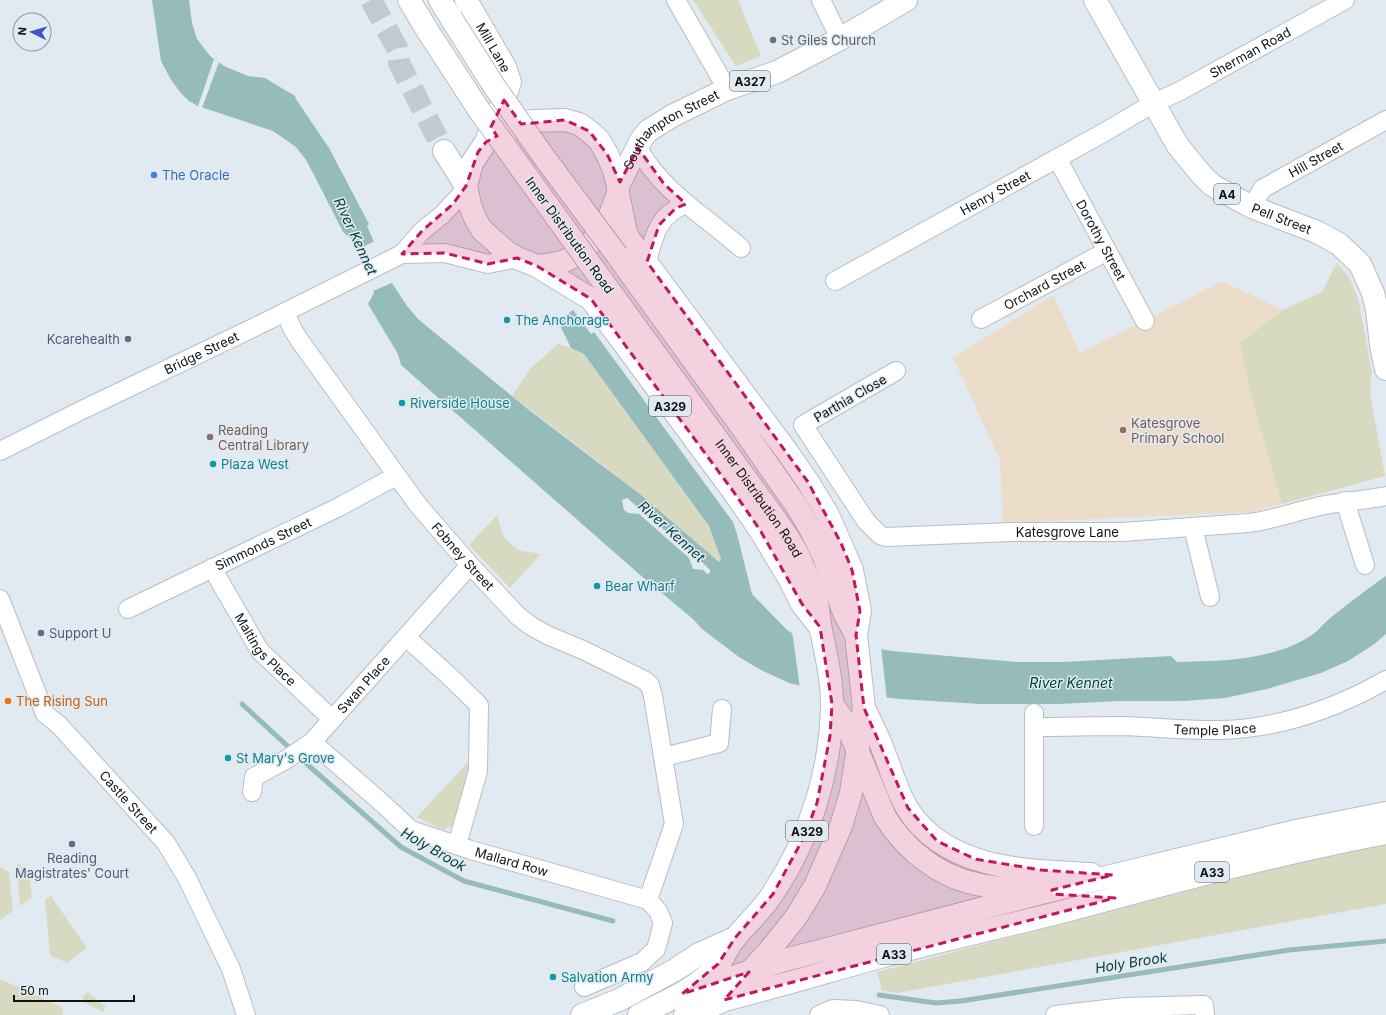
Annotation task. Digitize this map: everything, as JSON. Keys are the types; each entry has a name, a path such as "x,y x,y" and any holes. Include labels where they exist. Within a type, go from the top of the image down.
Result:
{"main road":[{"name":"Inner Distribution Road","path":"409,0 428,33 479,110 713,432 789,541 802,564 817,602 832,704 830,736 817,803 804,837 789,868 773,894 755,917 735,938 718,964 701,980 683,1005"},
{"name":"Inner Distribution Road","path":"440,0 494,86 544,157 743,429 798,508 824,556 844,614 856,634 864,708 858,751 851,793 841,826 815,886 796,917 769,951 719,1006 694,1010 683,1005 639,1015"},
{"name":"Mill Lane","path":"466,0 505,67 510,82 503,103 486,142"},
{"name":"Southampton Street","path":"527,262 547,265 562,262 573,257 586,248 598,235 608,220 618,190 638,148 648,131 672,116 727,89 777,72 840,39 906,0"},
{"name":"Pell Street","path":"1096,0 1178,146 1201,174 1223,192 1252,207 1317,232 1339,244 1360,264 1373,293 1386,369"},
{"path":"466,187 472,163 486,142 517,125 532,120 565,120 579,124 599,140 614,170 618,190"},
{"path":"444,151 466,187 470,205 482,230 506,252 527,262"},
{"name":"A329","path":"618,190 626,232 629,239 788,453 828,515 852,570 860,611 856,634"},
{"name":"A329","path":"527,262 590,299 738,498 760,530 790,580 802,604 820,627"},
{"name":"A33","path":"832,704 847,725 885,817 902,839 924,859 942,871 958,878 993,886 1041,893 1115,898"},
{"name":"A33","path":"864,708 881,746 894,781 908,808 921,826 938,841 955,852 989,863 1041,870 1113,875"},
{"name":"A33","path":"683,1005 749,972 785,960 1113,875 1296,831 1386,813"},
{"name":"A33","path":"719,1006 778,987 907,950 1280,855 1386,832"},
{"path":"582,1015 619,1000 675,970 699,954 735,938"}],"street":[{"path":"676,0 727,89"},
{"path":"821,0 840,39"},
{"name":"Sherman Road","path":"1154,103 1180,91 1345,0"},
{"name":"Henry Street","path":"835,281 1103,133 1154,103"},
{"name":"Hill Street","path":"1252,207 1262,189 1386,120"},
{"path":"638,148 645,161 664,184 686,204 741,248"},
{"name":"Dorothy Street","path":"1057,158 1145,321"},
{"name":"Bridge Street","path":"0,451 394,258 422,230 442,215 466,187"},
{"path":"647,262 653,238 659,225 676,208 686,204"},
{"name":"Orchard Street","path":"981,319 1107,251"},
{"name":"Bridge Street","path":"394,258 445,253 488,264 527,262"},
{"name":"Fobney Street","path":"285,312 300,341 418,505 470,565 518,616 531,626 547,635 583,650 644,680 650,685 654,696 664,757"},
{"name":"Parthia Close","path":"803,425 896,371"},
{"name":"Katesgrove Lane","path":"803,425 866,521 880,535 885,537 1012,532 1122,532 1259,522 1324,505 1362,501 1386,496"},
{"name":"Simmonds Street","path":"128,609 339,507 396,476"},
{"path":"1345,502 1365,565"},
{"path":"1193,527 1210,597"},
{"name":"Swan Place","path":"252,792 254,777 300,751 332,720 470,565"},
{"name":"Maltings Place","path":"212,568 260,652 332,720"},
{"name":"Castle Street","path":"0,599 45,714 59,725 166,843 187,878 227,962 246,1015"},
{"path":"406,637 479,705 478,771 457,845"},
{"name":"Temple Place","path":"1034,826 1034,720 1121,726 1222,730 1249,727 1290,720 1317,712 1348,700 1386,680"},
{"path":"584,987 642,962 656,949 663,923 658,911 648,900 674,824 664,757 720,743 722,710"},
{"name":"Mallard Row","path":"300,751 382,803 411,830 457,845 648,900"},
{"path":"818,1015 833,1009 856,1010 880,1015"},
{"path":"1055,1015 1126,1011 1204,1010"}],"highlighted area":[{"path":"504,100 521,124 565,120 589,131 607,154 620,182 638,148 664,184 686,204 676,208 659,225 647,262 808,482 841,543 852,570 860,611 856,635 864,708 908,808 937,841 975,859 1041,870 1113,875 1052,890 1053,894 1115,898 724,1000 749,972 682,994 718,964 735,938 773,894 804,837 817,803 830,736 832,704 820,627 802,604 760,530 733,491 591,299 537,266 517,258 488,264 445,253 402,254 422,231 453,204 466,186 478,152 486,142 497,136 491,127"}],"shaded area":[{"path":"693,0 738,0 761,56 736,66"},
{"path":"1337,263 1349,277 1358,298 1372,372 1370,393 1385,476 1282,504 1252,399 1240,343 1283,310 1322,292"},
{"name":"Katesgrove Primary School","path":"1222,281 1283,310 1240,343 1252,399 1282,504 1251,512 1003,523 1000,460 953,358 1053,295 1080,353"},
{"path":"558,344 584,354 709,526 721,559 719,562 603,465 512,396 530,369"},
{"path":"497,515 503,536 517,550 541,554 510,588 469,545"},
{"path":"470,760 455,824 443,830 417,817"},
{"path":"1386,841 1386,904 897,993 882,990 877,972 1350,849"},
{"path":"19,864 30,881 32,898 20,906 17,865"},
{"path":"0,867 9,872 13,911 0,920"},
{"path":"51,896 87,948 67,963 50,955 45,900"},
{"path":"0,979 62,1007 63,1015 0,1015"},
{"path":"88,992 106,1007 103,1012 84,1002 83,996"}],"water":[{"name":"River Kennet","path":"152,0 189,0 192,23 197,39 210,56 224,66 248,76 265,78 295,96 329,148 369,224 367,226 392,283 407,306 418,319 529,410 641,495 719,562 721,559 709,526 584,354 571,348 558,321 573,310 591,334 594,332 733,522 752,594 787,630 795,635 892,651 1016,662 1063,662 1171,656 1177,662 1229,660 1264,655 1297,644 1314,633 1342,609 1386,576 1386,634 1373,645 1348,661 1321,673 1267,689 1225,698 1183,701 980,704 900,699 824,691 789,683 761,670 739,657 702,629 693,619 639,574 401,365 398,354 368,304 374,293 353,239 343,232 306,160 296,147 273,131 198,106 189,101 180,92 170,78 161,61","holes":["627,498 710,570 710,573 707,574 703,570 693,569 689,558 639,514 628,513 624,510 622,500"]}],"pier":[{"path":"214,59 219,62 202,108 198,106"},
{"path":"375,241 394,282 371,292 354,251"},
{"path":"792,631 796,633 881,647 887,700 823,693 800,688"}],"waterway":[{"name":"Holy Brook","path":"242,704 309,766 401,847 464,881 613,921"},
{"name":"Holy Brook","path":"879,995 936,1003 961,1001 1289,950 1386,941"}],"tunnel":[{"path":"371,0 397,48 399,63 444,151"}],"place":[{"name":"St Giles Church","path":"773,40"},
{"name":"The Oracle","path":"154,175"},
{"name":"The Anchorage","path":"507,320"},
{"name":"Kcarehealth","path":"128,339"},
{"name":"Riverside House","path":"402,403"},
{"name":"Katesgrove Primary School","path":"1123,430"},
{"name":"Reading Central Library","path":"210,437"},
{"name":"Plaza West","path":"213,464"},
{"name":"Bear Wharf","path":"597,586"},
{"name":"Support U","path":"41,633"},
{"name":"The Rising Sun","path":"8,701"},
{"name":"St Mary's Grove","path":"228,758"},
{"name":"Reading Magistrates' Court","path":"72,844"},
{"name":"Salvation Army","path":"553,977"}]}
